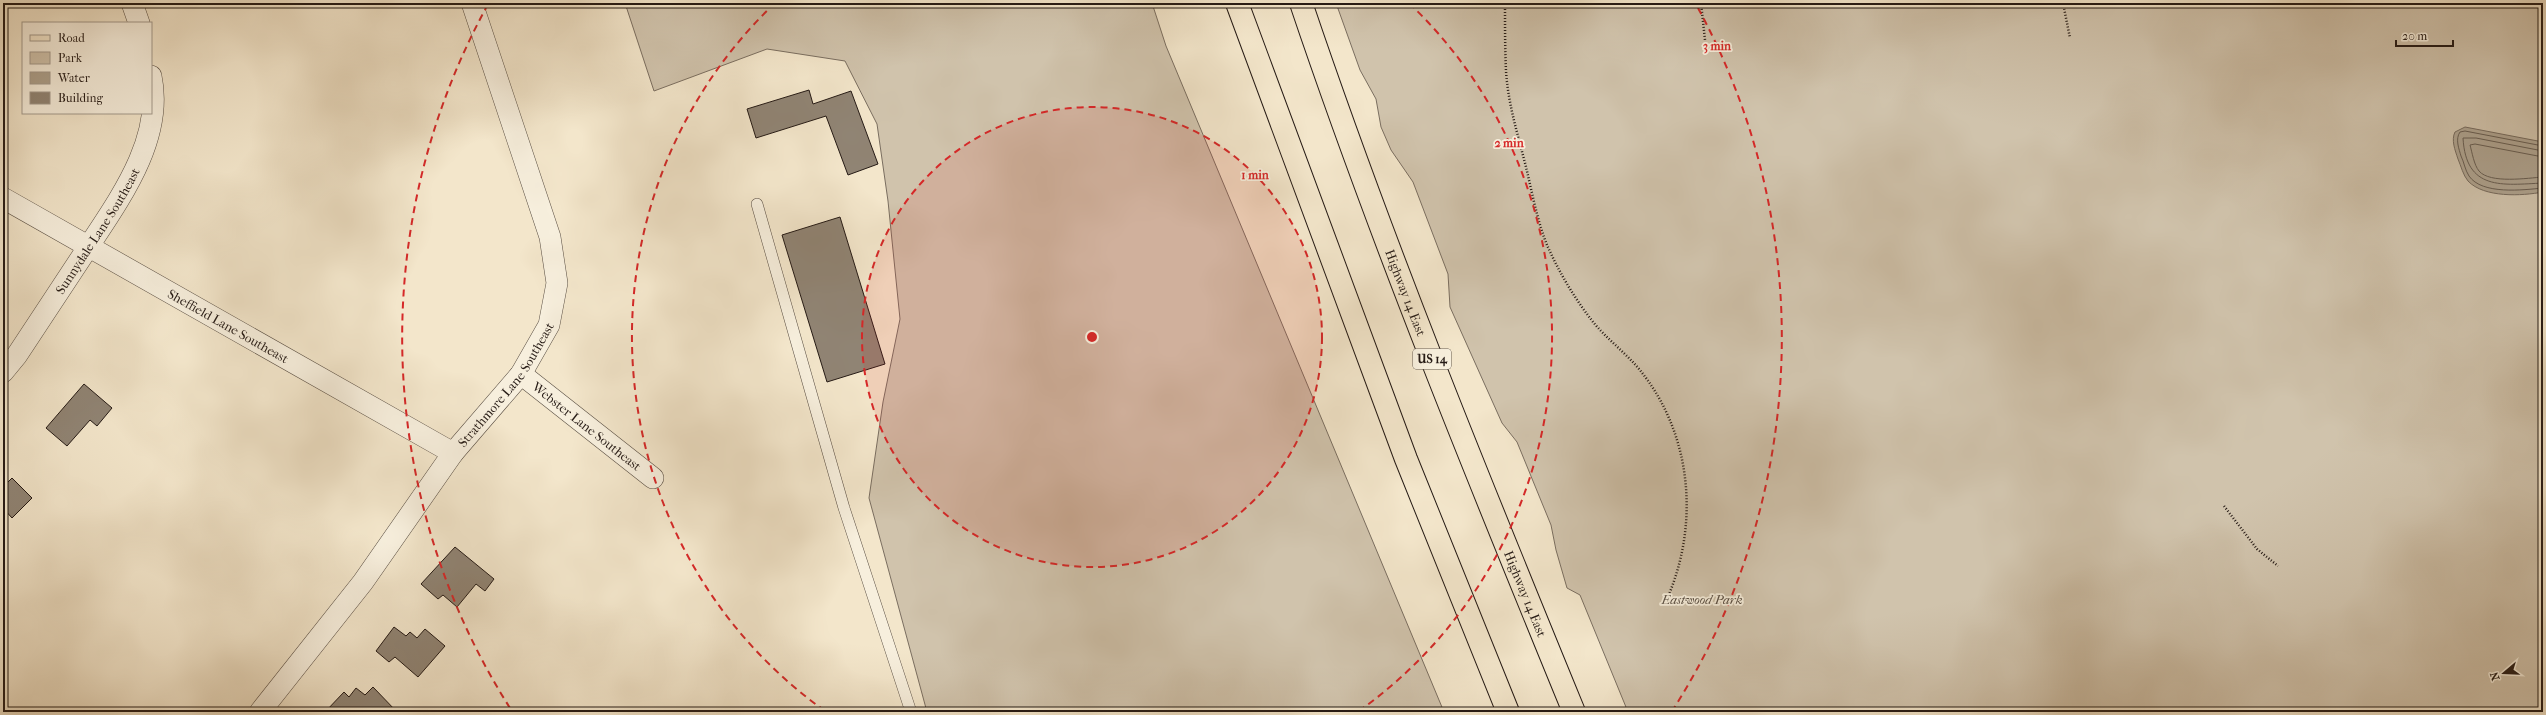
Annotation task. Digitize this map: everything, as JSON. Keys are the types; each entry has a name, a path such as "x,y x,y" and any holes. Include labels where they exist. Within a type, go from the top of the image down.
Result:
{"main road":[{"path":"1237,3 1403,452 1508,712"},
{"name":"Highway 14 East","path":"1301,3 1372,202 1435,368 1574,712"}],"street":[{"path":"132,3 139,22"},
{"name":"Strathmore Lane Southeast","path":"260,712 363,582 453,453 521,374 549,325 557,283 550,237 472,3"},
{"name":"Sunnydale Lane Southeast","path":"152,80 155,94 152,110"},
{"name":"Sunnydale Lane Southeast","path":"3,372 17,355 127,188 147,138 151,114"},
{"name":"Sheffield Lane Southeast","path":"3,198 453,453"},
{"name":"Webster Lane Southeast","path":"521,374 653,478"}],"lane":[{"path":"757,204 844,508 910,712"}],"path":[{"path":"1505,3 1506,72 1512,114 1548,245 1568,285 1590,318 1639,370 1663,403 1676,433 1686,475 1686,531 1676,578 1667,599"},
{"path":"1701,3 1705,40"},
{"path":"2064,3 2070,38"},
{"path":"2224,506 2257,549 2278,566"}],"green space":[{"path":"625,3 1152,3 1166,46 1444,712 927,712 869,498 883,402 900,319 888,201 877,124 845,61 767,49 654,91"},
{"name":"Eastwood Park","path":"1336,3 2543,3 2543,712 1628,712 1580,595 1567,588 1556,550 1551,525 1517,442 1502,423 1450,307 1448,274 1413,182 1391,150 1381,127 1376,99 1360,70"}],"water":[{"path":"2465,127 2543,142 2543,192 2514,195 2493,193 2475,187 2468,181 2463,173 2453,142 2455,132"}],"building":[{"path":"809,90 813,104 851,91 878,164 848,175 826,116 756,138 747,109"},
{"path":"840,217 885,364 827,382 782,235"},
{"path":"84,384 112,408 97,426 90,420 67,446 46,428"},
{"path":"12,478 32,498 12,518 3,508 3,487"},
{"path":"455,547 494,579 485,591 476,584 457,607 443,595 438,599 421,584"},
{"path":"394,627 406,636 410,632 417,638 425,629 445,646 418,677 395,657 389,662 376,651"},
{"path":"373,687 397,712 325,712 344,692 349,697 356,688 365,695"}]}
